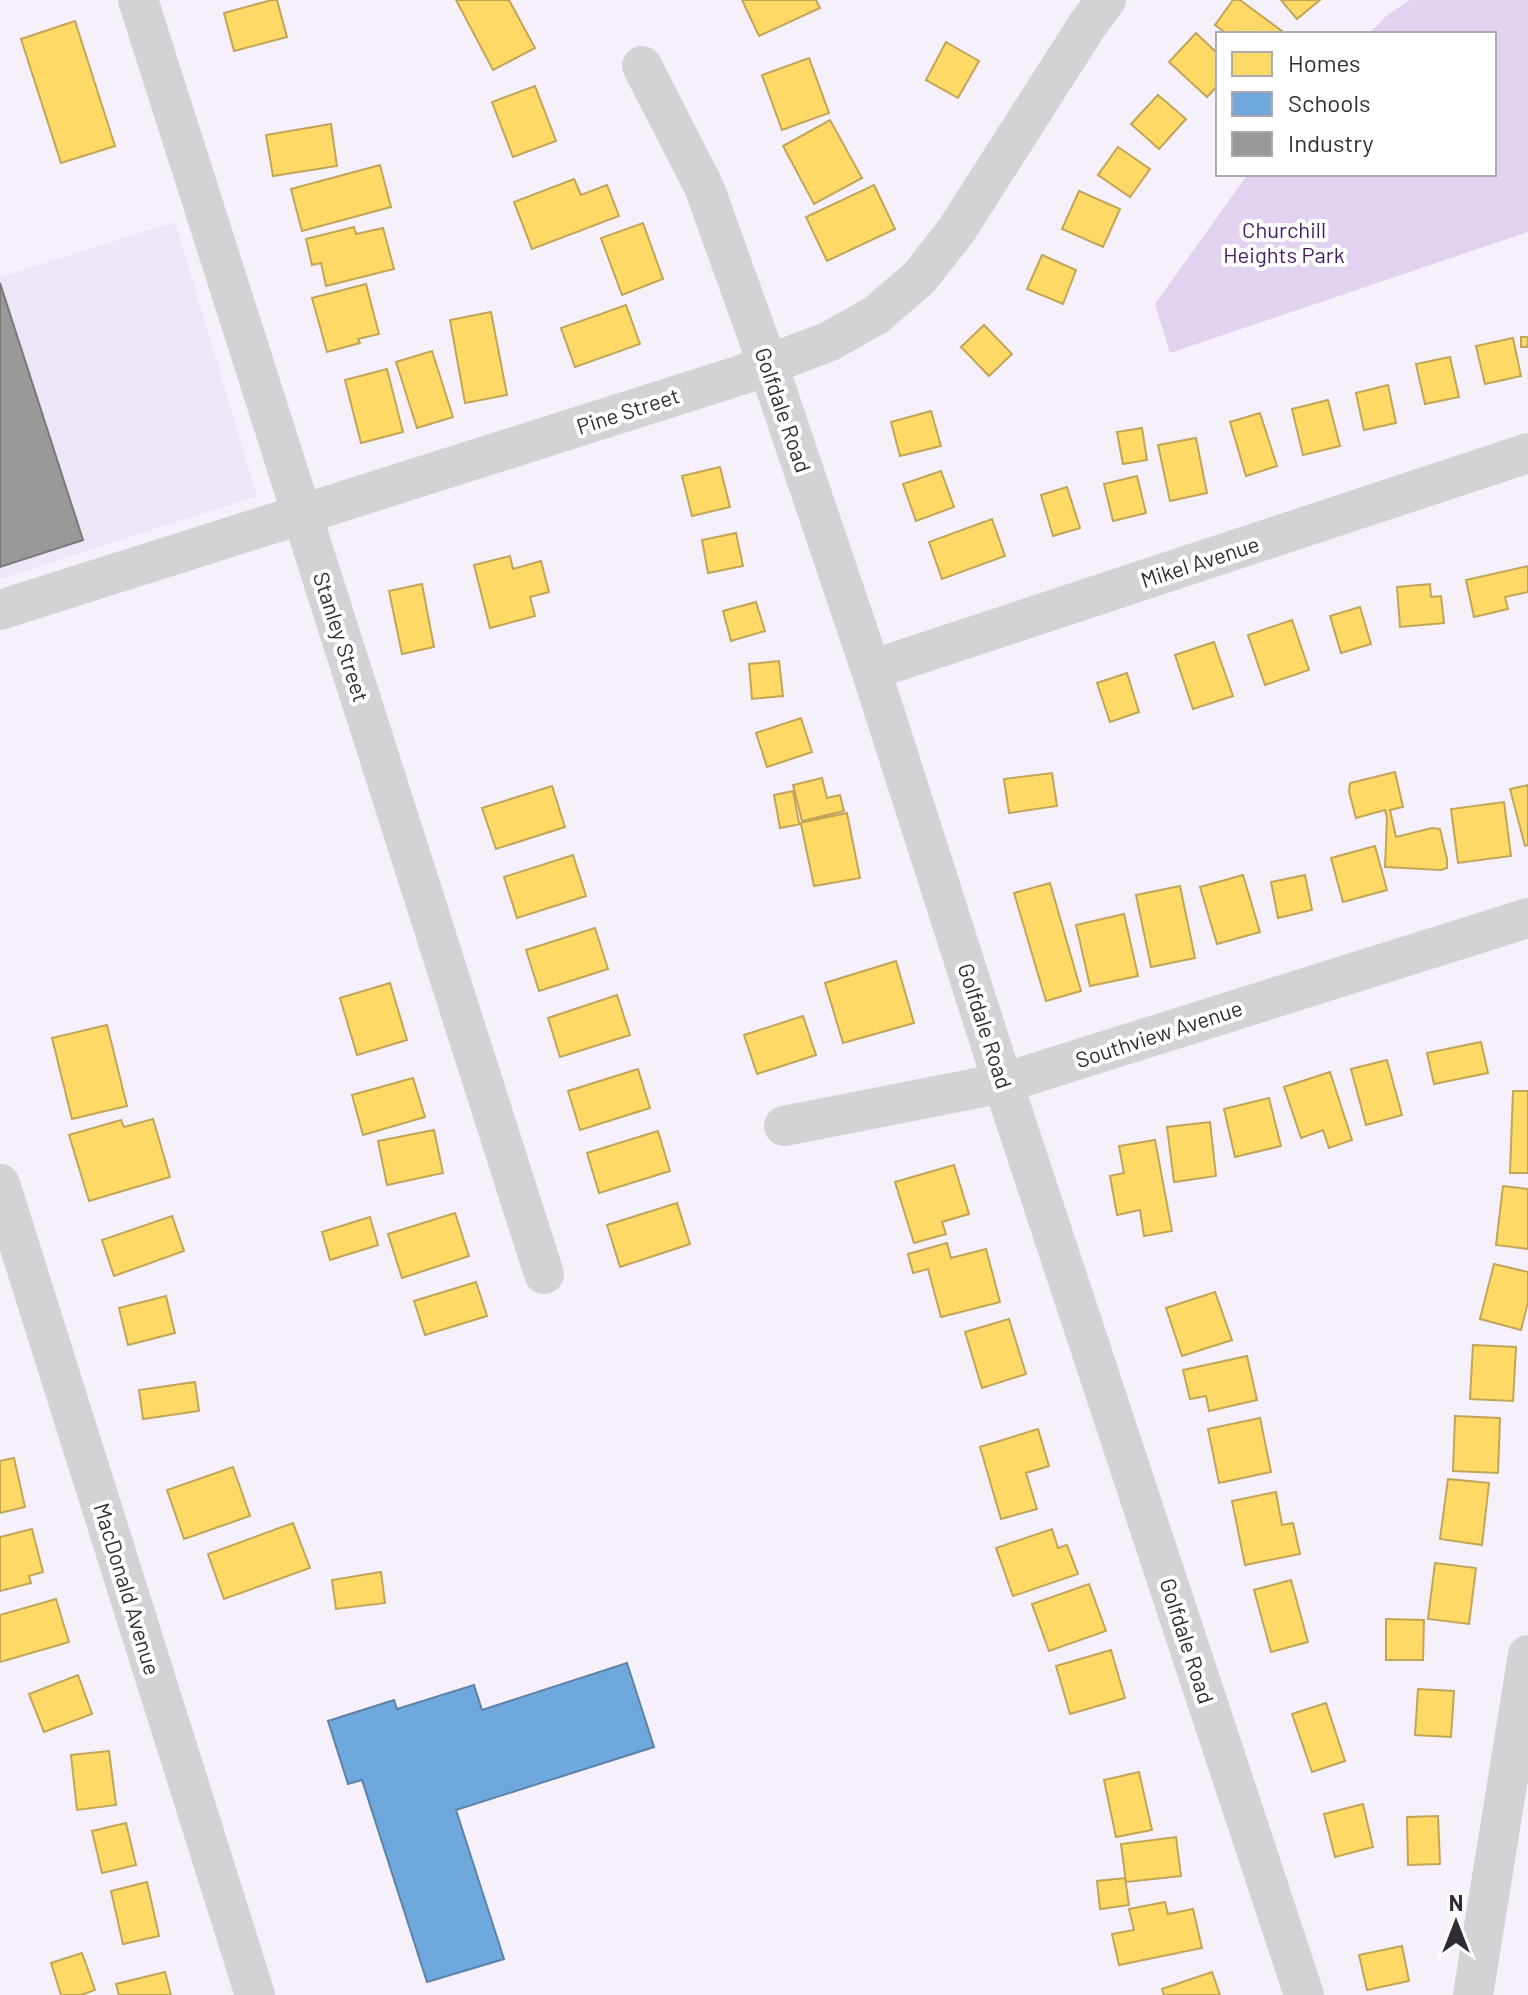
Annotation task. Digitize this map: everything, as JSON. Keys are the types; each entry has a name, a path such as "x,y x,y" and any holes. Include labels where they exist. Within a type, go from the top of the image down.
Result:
{"street":[{"name":"Stanley Street","path":"138,0 544,1274"},
{"name":"Pine Street","path":"0,610 768,365 830,341 876,315 919,278 956,231 1106,0"},
{"name":"Golfdale Road","path":"642,66 704,187 768,365 871,670 1003,1083 1304,1995"},
{"name":"Mikel Avenue","path":"871,670 1528,453"},
{"name":"Southview Avenue","path":"784,1126 1003,1083 1528,918"},
{"name":"MacDonald Avenue","path":"0,1184 255,1995"},
{"path":"1473,1995 1528,1655"}],"shaded area":[{"path":"175,222 257,496 0,579 0,277"}],"green space":[{"name":"Churchill Heights Park","path":"1410,0 1528,0 1528,232 1170,353 1155,304 1247,176 1496,176 1496,32 1371,32 1386,16"}],"building: Homes":[{"path":"277,0 287,37 234,51 224,13"},
{"path":"456,0 509,0 535,48 493,70"},
{"path":"742,0 816,0 820,8 759,36"},
{"path":"1233,0 1240,0 1283,32 1224,32 1215,25"},
{"path":"1281,0 1320,0 1297,19"},
{"path":"75,21 115,146 61,163 21,39"},
{"path":"1196,33 1216,52 1216,87 1207,97 1169,62"},
{"path":"946,42 979,61 958,98 926,80"},
{"path":"809,58 829,113 782,130 762,75"},
{"path":"535,86 556,141 513,157 492,102"},
{"path":"1158,95 1186,119 1159,149 1131,124"},
{"path":"830,120 862,178 814,204 783,146"},
{"path":"331,124 337,166 273,176 266,135"},
{"path":"1118,147 1150,169 1130,197 1098,175"},
{"path":"380,165 391,207 302,231 291,189"},
{"path":"574,179 581,195 607,185 619,216 532,249 514,202"},
{"path":"874,185 895,229 827,261 806,217"},
{"path":"1079,191 1120,209 1103,247 1062,229"},
{"path":"643,223 663,279 622,295 601,238"},
{"path":"354,227 356,234 383,228 394,269 326,286 321,263 312,265 306,239"},
{"path":"1042,255 1076,270 1063,304 1027,289"},
{"path":"366,284 379,334 327,352 312,298"},
{"path":"626,305 640,344 575,367 561,328"},
{"path":"491,312 507,395 465,403 450,320"},
{"path":"984,325 1012,354 989,376 961,347"},
{"path":"1521,337 1528,337 1528,347 1521,347"},
{"path":"1513,338 1521,376 1485,384 1476,346"},
{"path":"432,351 453,417 417,428 396,362"},
{"path":"1450,357 1459,397 1425,404 1416,364"},
{"path":"387,369 403,432 361,443 345,380"},
{"path":"1388,385 1396,423 1364,430 1356,393"},
{"path":"1328,400 1340,446 1303,455 1292,409"},
{"path":"931,411 941,446 900,456 891,422"},
{"path":"1260,413 1277,466 1246,476 1230,422"},
{"path":"1142,428 1147,460 1123,464 1117,432"},
{"path":"1196,438 1207,493 1170,501 1158,445"},
{"path":"720,467 730,507 692,516 682,476"},
{"path":"941,471 954,507 916,521 903,484"},
{"path":"1137,476 1146,513 1113,521 1104,484"},
{"path":"1067,487 1080,528 1053,536 1041,495"},
{"path":"992,519 1005,556 942,579 929,542"},
{"path":"736,533 743,566 708,573 702,540"},
{"path":"510,556 513,569 541,561 549,592 530,597 535,616 490,628 474,565"},
{"path":"1528,566 1528,592 1505,597 1508,609 1474,617 1466,580"},
{"path":"422,584 434,647 402,654 389,591"},
{"path":"1430,584 1431,597 1441,596 1444,623 1400,627 1397,587"},
{"path":"756,602 765,631 731,641 723,611"},
{"path":"1360,607 1371,644 1341,653 1330,616"},
{"path":"1292,620 1309,670 1265,685 1248,635"},
{"path":"1214,642 1233,696 1193,709 1175,655"},
{"path":"779,661 783,696 752,699 749,664"},
{"path":"1127,673 1139,712 1110,722 1097,683"},
{"path":"801,718 812,752 767,767 756,733"},
{"path":"1395,772 1403,807 1390,810 1396,837 1432,828 1440,829 1447,868 1385,867 1385,810 1356,818 1349,792 1350,783"},
{"path":"1052,773 1057,806 1009,813 1004,779"},
{"path":"822,778 827,798 840,795 844,811 802,821 793,785"},
{"path":"1528,785 1528,845 1525,846 1510,789"},
{"path":"552,786 565,827 496,849 482,808"},
{"path":"793,791 799,823 847,813 860,878 814,886 801,824 780,828 774,795"},
{"path":"1504,802 1511,856 1458,863 1451,809"},
{"path":"1375,846 1387,890 1343,902 1331,858"},
{"path":"573,855 586,896 517,918 504,877"},
{"path":"1243,875 1260,932 1217,944 1200,887"},
{"path":"1305,875 1312,910 1278,918 1271,882"},
{"path":"1050,883 1081,991 1046,1001 1014,893"},
{"path":"1180,886 1195,958 1151,967 1136,895"},
{"path":"1124,914 1138,976 1090,986 1076,925"},
{"path":"595,928 608,969 539,991 526,950"},
{"path":"896,961 914,1023 843,1043 825,983"},
{"path":"390,983 407,1040 357,1055 340,998"},
{"path":"617,995 630,1035 560,1057 548,1018"},
{"path":"803,1016 816,1055 757,1074 744,1035"},
{"path":"107,1025 127,1106 72,1119 52,1038"},
{"path":"1481,1042 1488,1073 1434,1084 1427,1053"},
{"path":"1387,1060 1402,1115 1366,1125 1351,1069"},
{"path":"638,1069 650,1108 580,1130 568,1091"},
{"path":"1330,1072 1352,1140 1329,1148 1323,1130 1301,1138 1284,1087"},
{"path":"413,1078 425,1117 363,1135 352,1095"},
{"path":"1513,1091 1528,1091 1528,1173 1510,1173"},
{"path":"1269,1098 1281,1146 1235,1157 1224,1109"},
{"path":"153,1119 170,1177 89,1201 69,1135 121,1120 124,1127"},
{"path":"1210,1122 1216,1176 1174,1182 1167,1127"},
{"path":"434,1130 443,1173 387,1185 378,1141"},
{"path":"658,1131 670,1171 599,1193 587,1153"},
{"path":"1155,1140 1172,1231 1144,1236 1140,1210 1117,1215 1110,1176 1124,1173 1119,1146"},
{"path":"954,1165 969,1214 942,1222 946,1234 914,1243 895,1182"},
{"path":"1503,1186 1528,1189 1528,1249 1496,1245"},
{"path":"677,1203 690,1244 620,1267 607,1225"},
{"path":"455,1213 469,1256 402,1278 388,1234"},
{"path":"172,1216 184,1251 114,1276 102,1240"},
{"path":"370,1217 378,1245 330,1260 322,1232"},
{"path":"947,1243 951,1258 986,1249 1000,1302 941,1317 928,1269 913,1273 908,1254"},
{"path":"1494,1264 1528,1272 1528,1302 1521,1330 1480,1319"},
{"path":"476,1282 487,1316 425,1335 414,1301"},
{"path":"1215,1292 1232,1340 1182,1356 1166,1308"},
{"path":"166,1296 175,1333 128,1345 119,1308"},
{"path":"1009,1319 1026,1374 982,1388 965,1332"},
{"path":"1473,1345 1516,1347 1513,1401 1470,1399"},
{"path":"1247,1356 1257,1400 1209,1411 1206,1396 1190,1399 1183,1370"},
{"path":"195,1382 199,1411 143,1419 139,1390"},
{"path":"1455,1416 1500,1418 1498,1473 1453,1471"},
{"path":"1260,1418 1271,1472 1219,1483 1208,1429"},
{"path":"1038,1429 1049,1466 1026,1473 1037,1509 1001,1519 980,1447"},
{"path":"14,1458 25,1507 0,1513 0,1461"},
{"path":"233,1467 250,1516 184,1539 167,1490"},
{"path":"1448,1479 1489,1483 1482,1545 1440,1539"},
{"path":"1276,1492 1282,1525 1293,1523 1300,1554 1245,1565 1232,1501"},
{"path":"293,1523 310,1568 224,1599 208,1554"},
{"path":"32,1529 43,1572 29,1576 31,1583 0,1591 0,1537"},
{"path":"1052,1529 1058,1548 1067,1545 1078,1574 1013,1596 996,1548"},
{"path":"1435,1563 1476,1568 1469,1624 1428,1619"},
{"path":"381,1572 385,1603 336,1609 332,1580"},
{"path":"1291,1580 1308,1642 1271,1652 1254,1590"},
{"path":"1089,1584 1106,1631 1049,1651 1032,1604"},
{"path":"56,1599 69,1642 0,1662 0,1615"},
{"path":"1386,1619 1424,1620 1423,1660 1386,1660"},
{"path":"1111,1650 1125,1698 1070,1714 1056,1666"},
{"path":"78,1675 92,1714 44,1732 29,1694"},
{"path":"1418,1689 1454,1691 1451,1737 1415,1735"},
{"path":"1326,1703 1345,1761 1312,1772 1292,1714"},
{"path":"109,1751 116,1805 77,1810 71,1755"},
{"path":"1139,1772 1152,1830 1116,1837 1104,1780"},
{"path":"1363,1804 1373,1847 1335,1857 1324,1814"},
{"path":"1438,1816 1440,1864 1408,1865 1407,1817"},
{"path":"126,1823 136,1865 102,1873 92,1831"},
{"path":"1176,1837 1181,1876 1126,1882 1121,1844"},
{"path":"1125,1878 1129,1905 1100,1909 1097,1881"},
{"path":"147,1882 159,1936 123,1944 111,1891"},
{"path":"1165,1902 1168,1914 1193,1909 1202,1948 1119,1965 1112,1934 1134,1930 1129,1909"},
{"path":"1402,1946 1409,1981 1367,1990 1359,1955"},
{"path":"82,1953 95,1990 81,1995 61,1995 51,1963"},
{"path":"165,1972 171,1995 119,1995 116,1984"},
{"path":"1212,1972 1220,1995 1164,1995 1162,1989"}],"building: Schools":[{"path":"627,1663 654,1747 456,1810 504,1959 427,1982 362,1780 348,1784 328,1721 394,1700 397,1709 474,1685 482,1710"}],"building: Industry":[{"path":"0,283 83,540 0,567"}]}
